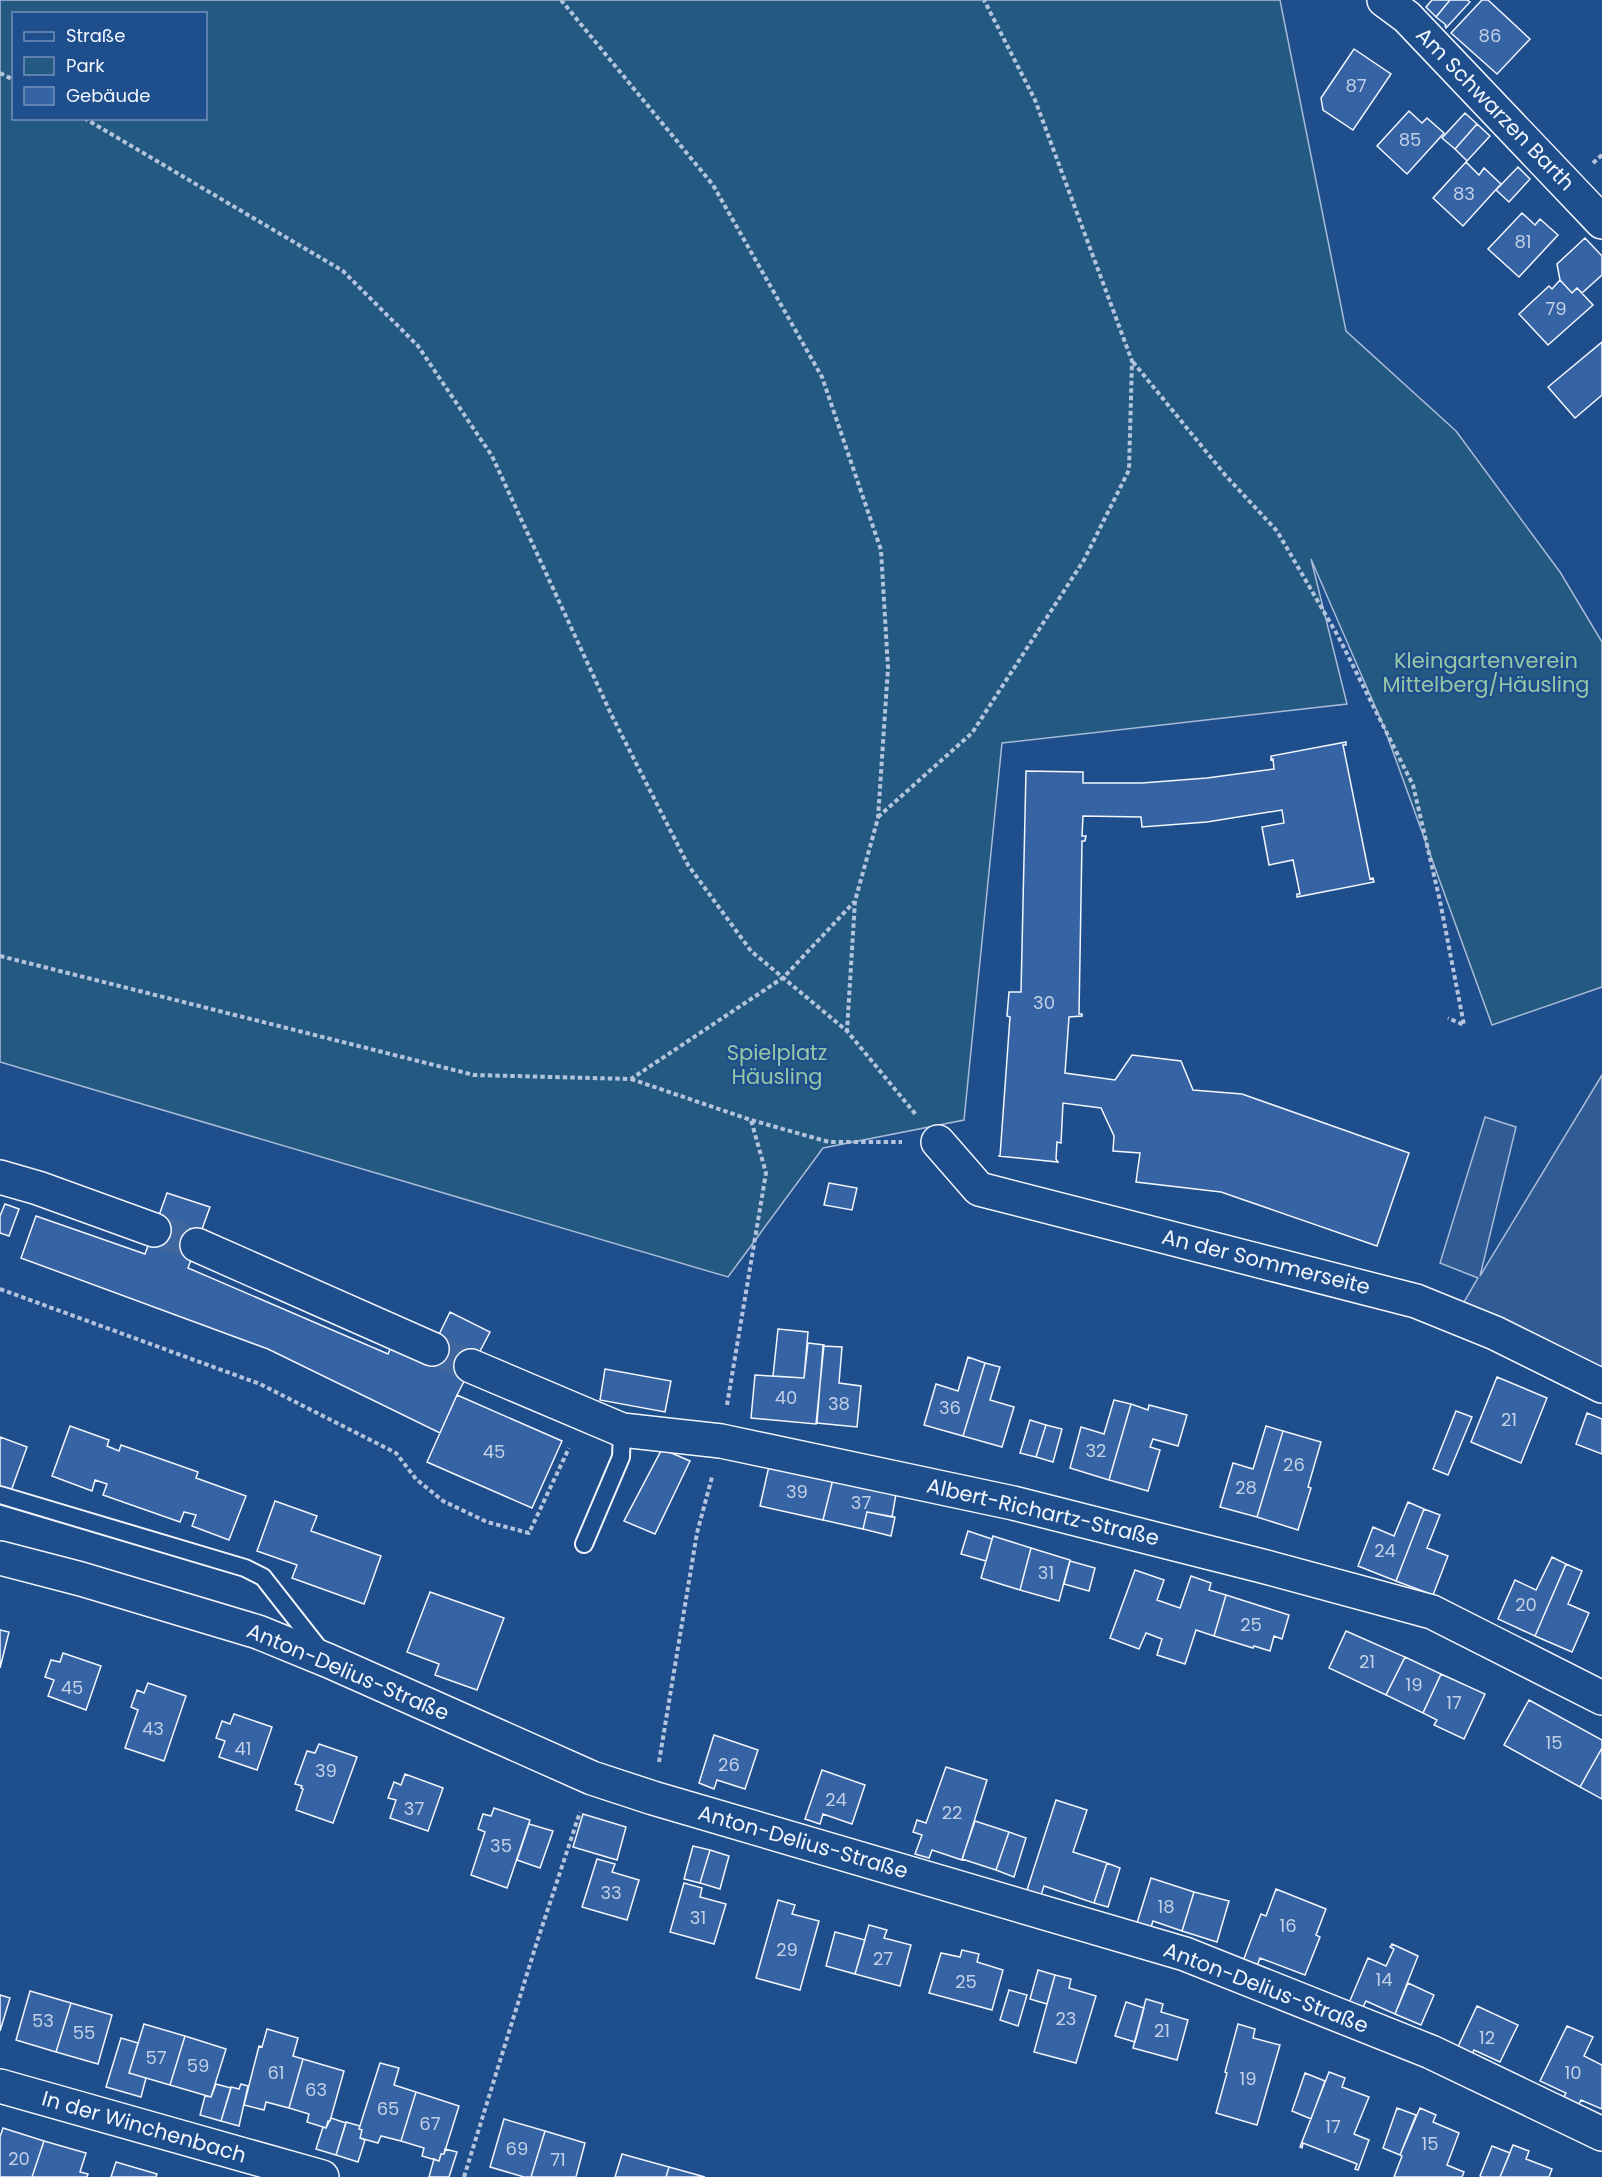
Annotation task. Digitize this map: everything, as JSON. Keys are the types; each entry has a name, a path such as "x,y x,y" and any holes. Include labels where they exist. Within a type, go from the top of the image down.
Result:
{"street":[{"name":"Am Schwarzen Barth","path":"1384,0 1407,17 1602,222"},
{"name":"An der Sommerseite","path":"938,1142 979,1189 1416,1301 1495,1333 1602,1386"},
{"path":"0,1177 38,1188 154,1230"},
{"path":"197,1245 432,1349"},
{"name":"Albert-Richartz-Straße","path":"471,1366 622,1430 721,1441 1012,1503 1262,1566 1432,1612 1602,1698"},
{"name":"Anton-Delius-Straße","path":"0,1558 81,1579 247,1629 329,1661 592,1778 653,1798 1185,1954 1431,2052 1602,2134"},
{"name":"In der Winchenbach","path":"0,2086 322,2177"}],"lane":[{"path":"584,1544 621,1457 622,1430"},
{"path":"0,1495 246,1568 263,1577 329,1661"}],"path":[{"path":"561,0 713,185 822,377 881,550 888,668 878,818 855,901 847,1031"},
{"path":"984,0 1035,100 1132,361 1226,476 1277,531 1338,636 1413,785 1440,901 1464,1025 1448,1018"},
{"path":"87,120 344,272 418,346 492,456 611,714 688,865 751,951 784,976 847,1031 938,1142"},
{"path":"878,818 972,732 1084,560 1129,470 1132,361"},
{"path":"631,1079 784,976 855,901"},
{"path":"0,956 474,1075 631,1079 751,1120 829,1142 938,1142"},
{"path":"747,1294 766,1173 751,1120"},
{"path":"0,1289 260,1384 396,1453 416,1479 443,1501 487,1522 529,1533 585,1414"},
{"path":"653,1798 697,1533"},
{"path":"464,2177 533,1956 592,1778"}],"green space":[{"path":"0,0 1280,0 1346,331 1456,431 1560,572 1602,642 1602,987 1492,1025 1384,727 1311,559 1347,704 1002,743 964,1120 823,1148 728,1277 0,1062"}],"shaded area":[{"path":"1602,1075 1602,1372 1464,1302 1478,1278 1440,1263 1485,1117 1516,1127 1480,1276"}],"building":[{"path":"1432,0 1450,0 1436,17 1426,7"},
{"path":"1450,0 1470,2 1446,28 1446,25 1436,17"},
{"path":"1482,0 1488,0 1530,39 1497,74 1451,33"},
{"path":"1354,49 1391,74 1353,130 1323,110 1321,98"},
{"path":"1409,111 1422,123 1427,118 1444,133 1407,174 1377,146"},
{"path":"1465,113 1477,124 1455,149 1442,138"},
{"path":"1477,124 1490,136 1467,161 1455,149"},
{"path":"1466,162 1479,175 1484,168 1501,184 1463,226 1433,198"},
{"path":"1518,167 1530,179 1509,202 1496,190"},
{"path":"1522,213 1535,225 1540,219 1558,235 1519,277 1488,249"},
{"path":"1585,238 1602,256 1602,275 1582,293 1577,288 1572,293 1560,280 1557,264"},
{"path":"1560,280 1572,293 1577,288 1593,305 1548,345 1519,314 1549,286 1552,289"},
{"path":"1602,342 1602,395 1575,418 1548,387"},
{"path":"1346,742 1346,745 1343,745 1370,879 1373,878 1374,882 1297,897 1297,894 1300,894 1293,860 1269,865 1262,827 1284,823 1282,810 1207,822 1142,827 1141,817 1083,816 1082,836 1086,836 1085,841 1082,841 1079,1014 1082,1016 1069,1017 1065,1073 1115,1080 1132,1055 1181,1061 1193,1090 1242,1094 1409,1153 1377,1246 1221,1192 1136,1182 1140,1153 1113,1151 1114,1136 1101,1108 1063,1103 1061,1143 1057,1142 1056,1159 1058,1162 998,1156 1000,1156 1010,1017 1007,1016 1009,992 1021,992 1026,771 1083,772 1083,783 1142,783 1207,778 1274,769 1271,756"},
{"path":"829,1183 857,1188 852,1210 824,1205"},
{"path":"167,1193 210,1207 201,1232 158,1218"},
{"path":"5,1204 19,1209 9,1236 0,1233 0,1216"},
{"path":"36,1216 145,1254 158,1218 201,1232 188,1268 388,1354 394,1340 429,1355 450,1312 490,1332 440,1433 268,1349 21,1258"},
{"path":"778,1329 808,1332 804,1378 773,1376"},
{"path":"808,1343 824,1345 816,1424 751,1418 755,1375 804,1378"},
{"path":"823,1346 842,1347 839,1383 861,1386 857,1427 817,1423"},
{"path":"968,1357 985,1363 963,1436 924,1425 936,1384 958,1391"},
{"path":"985,1363 1000,1367 990,1400 1014,1407 1002,1447 963,1436"},
{"path":"605,1369 671,1381 665,1412 600,1400"},
{"path":"1497,1377 1547,1398 1521,1463 1471,1442"},
{"path":"457,1395 562,1441 532,1508 427,1462"},
{"path":"1114,1400 1131,1404 1109,1480 1070,1468 1081,1427 1104,1434"},
{"path":"1131,1404 1148,1410 1149,1405 1187,1415 1178,1446 1153,1439 1150,1447 1160,1450 1148,1491 1109,1480"},
{"path":"1456,1411 1472,1417 1448,1475 1433,1469"},
{"path":"1587,1413 1602,1419 1602,1454 1576,1444"},
{"path":"1030,1420 1046,1425 1036,1457 1020,1453"},
{"path":"1046,1425 1062,1429 1053,1462 1036,1457"},
{"path":"70,1426 109,1440 107,1446 119,1451 121,1445 198,1472 196,1478 246,1496 229,1540 192,1526 196,1515 184,1512 180,1522 103,1495 107,1484 95,1480 92,1491 52,1476"},
{"path":"1266,1426 1283,1431 1257,1517 1220,1507 1233,1463 1253,1469"},
{"path":"1283,1431 1321,1442 1308,1487 1311,1488 1298,1530 1257,1517"},
{"path":"0,1437 27,1447 11,1491 0,1487"},
{"path":"662,1449 690,1461 655,1534 624,1521"},
{"path":"769,1466 833,1479 823,1520 760,1506"},
{"path":"833,1479 896,1494 892,1517 867,1512 863,1529 823,1520"},
{"path":"275,1501 317,1516 311,1531 381,1556 364,1604 292,1578 297,1565 257,1551"},
{"path":"1408,1502 1424,1509 1396,1581 1358,1566 1373,1527 1394,1536"},
{"path":"1424,1509 1440,1515 1427,1548 1448,1556 1433,1595 1396,1581"},
{"path":"867,1512 895,1517 891,1536 863,1529"},
{"path":"968,1531 992,1539 986,1561 961,1554"},
{"path":"993,1536 1031,1548 1020,1590 981,1578"},
{"path":"1031,1548 1070,1560 1059,1601 1020,1590"},
{"path":"1552,1557 1566,1564 1535,1636 1498,1619 1515,1580 1536,1590"},
{"path":"1070,1561 1095,1568 1089,1591 1064,1584"},
{"path":"1566,1564 1582,1571 1568,1604 1589,1613 1572,1652 1535,1636"},
{"path":"1135,1570 1164,1580 1157,1600 1180,1608 1191,1576 1211,1583 1209,1590 1226,1595 1214,1636 1196,1630 1185,1664 1157,1655 1162,1639 1146,1633 1139,1649 1110,1638"},
{"path":"430,1592 504,1618 477,1690 435,1675 439,1664 407,1652"},
{"path":"1226,1595 1289,1615 1282,1639 1274,1636 1270,1651 1214,1636"},
{"path":"0,1630 9,1632 0,1668"},
{"path":"1346,1631 1405,1657 1386,1695 1329,1668"},
{"path":"63,1653 101,1666 86,1710 48,1696 54,1680 45,1677 51,1660 60,1662"},
{"path":"1405,1657 1441,1674 1423,1713 1386,1695"},
{"path":"1441,1674 1485,1694 1464,1739 1434,1725 1437,1720 1423,1713"},
{"path":"148,1683 186,1696 164,1761 125,1748 138,1710 131,1707 137,1690 144,1693"},
{"path":"1529,1700 1602,1740 1602,1748 1580,1787 1504,1745"},
{"path":"234,1714 272,1727 257,1770 219,1757 225,1741 216,1738 222,1721 230,1724"},
{"path":"714,1735 758,1750 745,1789 717,1780 714,1789 699,1783"},
{"path":"319,1744 357,1757 333,1823 296,1810 303,1789 302,1786 295,1784 307,1751 315,1753"},
{"path":"1602,1748 1602,1799 1580,1787"},
{"path":"946,1767 987,1780 962,1860 932,1850 929,1858 915,1854 922,1835 913,1832 917,1820 926,1823"},
{"path":"822,1770 865,1785 852,1824 823,1814 820,1824 805,1819"},
{"path":"405,1774 443,1788 428,1831 390,1818 396,1800 388,1798 394,1782 401,1785"},
{"path":"1056,1800 1087,1810 1073,1852 1107,1863 1094,1903 1044,1886 1041,1895 1027,1890"},
{"path":"494,1808 530,1820 507,1888 471,1875 485,1832 478,1829 483,1814 491,1816"},
{"path":"583,1814 626,1827 617,1860 573,1847"},
{"path":"975,1821 1009,1832 996,1870 962,1859"},
{"path":"529,1824 553,1831 540,1868 517,1860"},
{"path":"1009,1832 1026,1838 1014,1877 996,1870"},
{"path":"693,1846 710,1850 700,1883 684,1879"},
{"path":"710,1850 729,1856 720,1889 700,1883"},
{"path":"597,1859 615,1864 612,1872 639,1880 627,1920 582,1907"},
{"path":"1107,1863 1120,1868 1108,1907 1094,1903"},
{"path":"1151,1878 1194,1892 1182,1931 1153,1921 1150,1930 1136,1926"},
{"path":"684,1883 702,1888 700,1897 726,1904 714,1944 670,1932"},
{"path":"1276,1889 1326,1909 1316,1935 1320,1937 1305,1975 1260,1958 1257,1966 1243,1961 1261,1914 1266,1916"},
{"path":"1194,1892 1229,1901 1217,1942 1182,1931"},
{"path":"778,1900 795,1905 792,1914 819,1921 800,1990 756,1978"},
{"path":"869,1925 887,1930 884,1938 911,1945 900,1986 855,1974"},
{"path":"835,1932 865,1940 855,1974 826,1966"},
{"path":"1392,1944 1418,1956 1395,2014 1366,2001 1362,2009 1349,2003 1368,1958 1386,1966 1394,1949 1390,1947"},
{"path":"962,1950 979,1954 977,1962 1003,1970 992,2010 929,1993 941,1953 960,1957"},
{"path":"1038,1970 1055,1975 1047,2004 1030,1999"},
{"path":"1055,1975 1071,1979 1069,1988 1096,1996 1076,2063 1034,2052"},
{"path":"1408,1983 1434,1995 1421,2025 1395,2014"},
{"path":"1009,1990 1027,1995 1018,2026 1000,2020"},
{"path":"30,1991 71,2003 56,2052 16,2040"},
{"path":"0,1995 10,1998 0,2031"},
{"path":"1146,1999 1163,2004 1161,2012 1188,2020 1177,2060 1133,2048"},
{"path":"1126,2002 1144,2008 1135,2042 1115,2036"},
{"path":"71,2003 112,2015 98,2064 56,2052"},
{"path":"1477,2006 1518,2025 1500,2062 1474,2050 1470,2058 1456,2051"},
{"path":"144,2024 185,2036 170,2085 129,2073"},
{"path":"1238,2024 1255,2029 1253,2038 1280,2045 1257,2125 1216,2113"},
{"path":"1567,2026 1593,2037 1584,2056 1602,2065 1602,2109 1581,2100 1577,2108 1562,2100 1566,2093 1540,2081"},
{"path":"267,2029 298,2038 293,2056 303,2059 289,2108 266,2102 264,2110 244,2105 259,2046 262,2047"},
{"path":"185,2036 226,2049 211,2097 170,2085"},
{"path":"121,2038 138,2043 129,2073 146,2078 141,2097 106,2087"},
{"path":"303,2059 344,2071 326,2128 307,2122 309,2114 289,2108"},
{"path":"380,2063 399,2068 394,2085 416,2092 401,2141 381,2136 378,2143 360,2138 362,2130 359,2129"},
{"path":"1329,2072 1345,2078 1342,2087 1369,2097 1354,2134 1369,2140 1358,2170 1355,2169 1357,2164 1303,2143 1302,2148 1300,2147"},
{"path":"1305,2073 1325,2081 1311,2119 1292,2111"},
{"path":"216,2084 231,2088 221,2121 200,2115 205,2096 211,2097"},
{"path":"241,2084 248,2086 239,2126 221,2121 231,2087 239,2089"},
{"path":"416,2092 459,2106 444,2154 441,2154 439,2161 422,2156 424,2148 401,2141"},
{"path":"1397,2108 1416,2115 1400,2155 1383,2148"},
{"path":"1420,2108 1436,2115 1433,2122 1459,2133 1447,2165 1464,2172 1462,2177 1394,2177 1402,2156 1400,2155"},
{"path":"331,2118 346,2123 336,2155 316,2149 323,2127 326,2128"},
{"path":"504,2119 545,2131 531,2177 490,2167"},
{"path":"346,2122 360,2126 359,2129 362,2130 360,2138 365,2140 358,2162 336,2155"},
{"path":"3,2128 44,2141 32,2177 0,2177 0,2137"},
{"path":"545,2131 585,2143 576,2177 531,2177"},
{"path":"44,2141 86,2153 80,2172 88,2174 87,2177 32,2177"},
{"path":"1513,2145 1529,2151 1526,2159 1552,2169 1549,2177 1500,2177"},
{"path":"1492,2146 1510,2153 1500,2177 1482,2177 1480,2176"},
{"path":"445,2149 457,2152 449,2177 429,2177 434,2159 439,2161"},
{"path":"622,2154 669,2167 666,2177 615,2177"},
{"path":"116,2162 157,2174 156,2177 111,2177"},
{"path":"669,2167 705,2177 666,2177"}],"tunnel":[{"path":"154,1230 197,1245"},
{"path":"432,1349 471,1366"}],"park label":[{"name":"Kleingartenverein Mittelberg/Häusling","path":"1486,673"},
{"name":"Spielplatz Häusling","path":"777,1065"}]}
